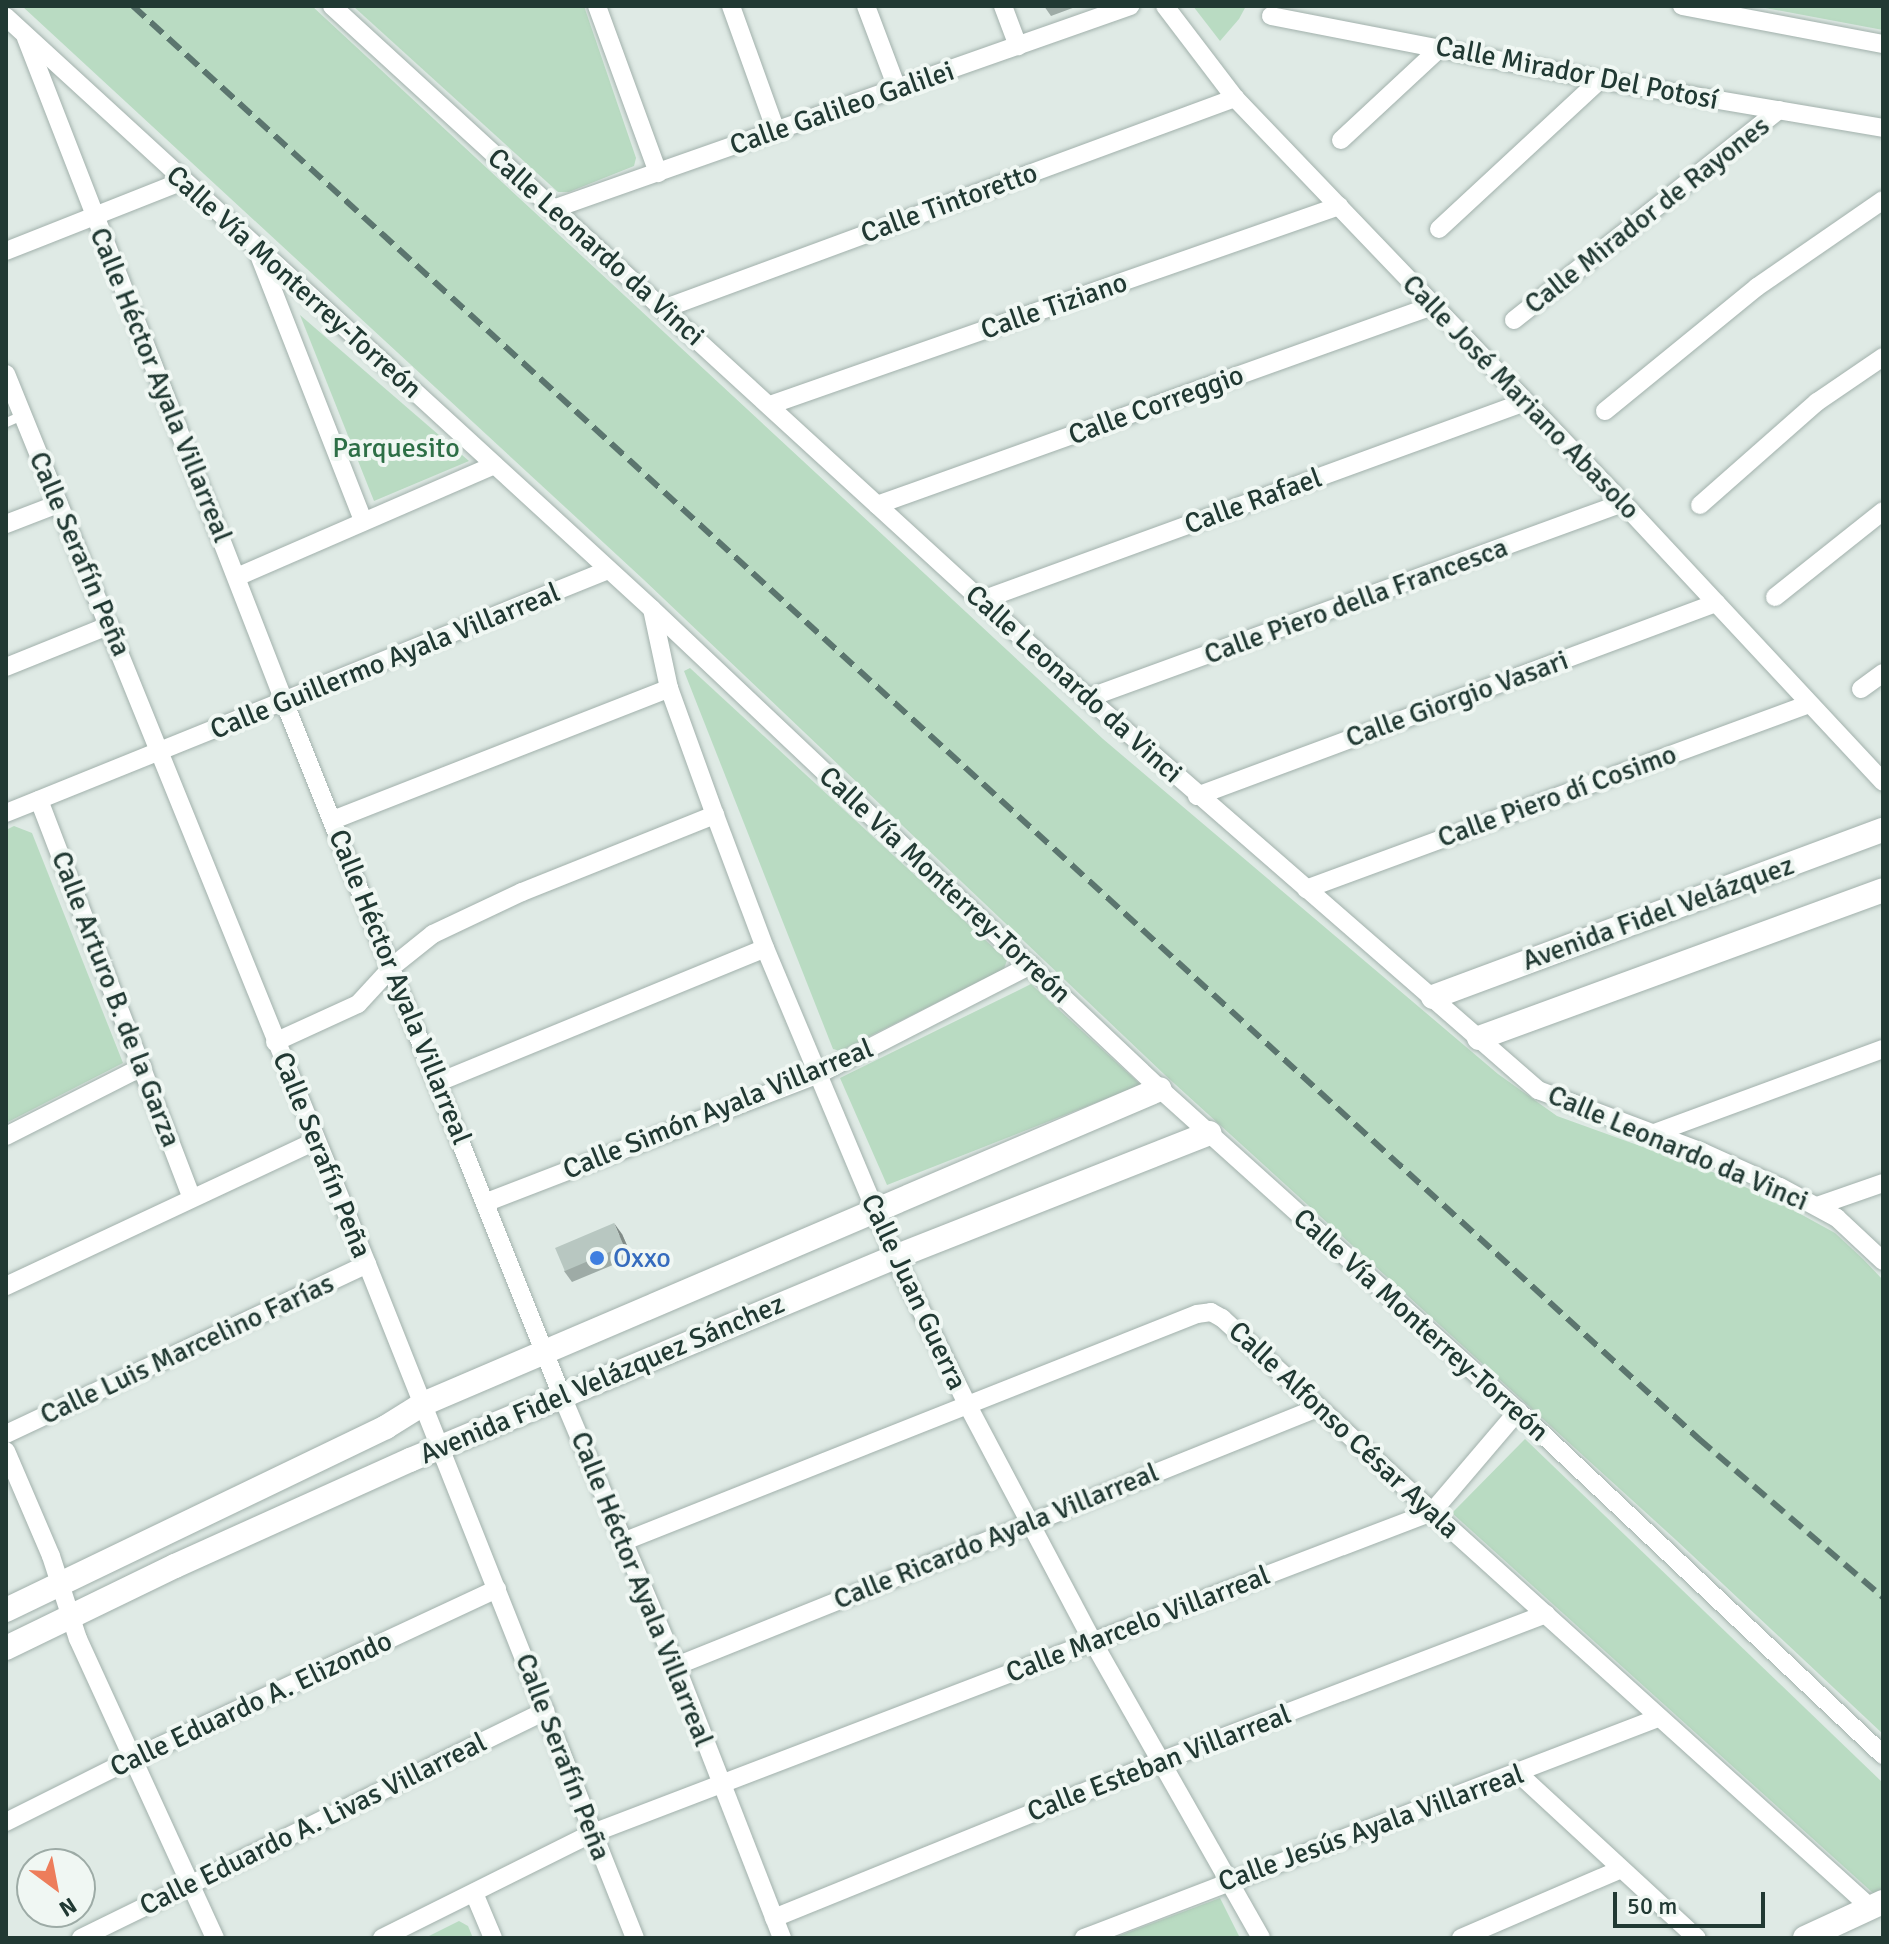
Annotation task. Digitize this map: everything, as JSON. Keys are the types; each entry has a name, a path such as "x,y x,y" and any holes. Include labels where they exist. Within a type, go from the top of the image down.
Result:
{"street":[{"name":"Calle Leonardo da Vinci","path":"332,6 1197,796 1538,1090 1750,1172 1817,1206 1858,1235 1883,1261"},
{"path":"597,6 658,173"},
{"path":"731,6 776,131"},
{"path":"866,6 897,88"},
{"path":"1003,6 1018,46"},
{"name":"Calle Galileo Galilei","path":"553,209 1130,6"},
{"name":"Calle José Mariano Abasolo","path":"1165,6 1235,98 1623,503 1883,782"},
{"path":"1682,6 1883,44"},
{"name":"Calle Mirador Del Potosí","path":"1271,16 1600,80 1883,128"},
{"name":"Calle Vía Monterrey-Torreón","path":"6,17 652,609 1160,1089 1518,1411 1883,1755"},
{"name":"Calle Héctor Ayala Villarreal","path":"24,34 284,701 393,966 562,1396 676,1666 782,1938"},
{"path":"1341,140 1440,48"},
{"path":"1439,229 1600,80"},
{"name":"Calle Tintoretto","path":"663,309 1235,98"},
{"name":"Calle Mirador de Rayones","path":"1514,320 1779,110"},
{"path":"6,251 183,181"},
{"path":"1605,411 1757,287 1883,200"},
{"name":"Calle Tiziano","path":"770,405 1339,206"},
{"path":"257,249 363,521"},
{"name":"Calle Correggio","path":"877,505 1435,305"},
{"path":"1700,505 1817,402 1883,357"},
{"name":"Calle Serafín Peña","path":"6,374 14,418 58,504 110,625 635,1938"},
{"name":"Calle Rafael","path":"982,600 1525,402"},
{"path":"237,577 494,465"},
{"name":"Calle Piero della Francesca","path":"1088,698 1623,503"},
{"path":"6,524 58,504"},
{"path":"1775,597 1883,511"},
{"name":"Calle Guillermo Ayala Villarreal","path":"6,813 608,570"},
{"name":"Calle Giorgio Vasari","path":"1197,796 1716,603"},
{"name":"Calle Juan Guerra","path":"652,609 669,688 715,815 765,948 895,1257 967,1404 1093,1642 1261,1938"},
{"path":"6,667 110,625"},
{"path":"1861,689 1883,673"},
{"path":"333,820 669,688"},
{"name":"Calle Piero dí Cosimo","path":"1306,889 1809,704"},
{"name":"Calle Arturo B. de la Garza","path":"39,800 192,1198"},
{"path":"275,1042 358,1004 393,966 433,934 484,909 715,815"},
{"name":"Avenida Fidel Velázquez","path":"1433,997 1883,830"},
{"name":"Avenida Fidel Velázquez","path":"1479,1038 1883,890"},
{"path":"439,1082 765,948"},
{"name":"Calle Simón Ayala Villarreal","path":"487,1202 819,1074 1031,965"},
{"path":"1652,1134 1883,1049"},
{"path":"6,1136 142,1067"},
{"name":"Avenida Fidel Velázquez Sánchez","path":"6,1610 386,1427 423,1404 1160,1089"},
{"name":"Avenida Fidel Velázquez Sánchez","path":"6,1648 175,1566 562,1396 895,1257 1209,1133"},
{"path":"6,1286 316,1141"},
{"path":"1817,1206 1883,1183"},
{"name":"Calle Luis Marcelino Farías","path":"6,1434 367,1264"},
{"name":"Calle Alfonso César Ayala","path":"625,1541 1197,1314 1211,1312 1222,1318 1658,1718 1877,1905"},
{"name":"Calle Ricardo Ayala Villarreal","path":"676,1666 1317,1408"},
{"name":"Calle Marcelo Villarreal","path":"382,1938 593,1833 1432,1512 1518,1411"},
{"path":"6,1451 69,1617 130,1760 215,1938"},
{"name":"Calle Eduardo A. Elizondo","path":"6,1822 130,1760 497,1589"},
{"name":"Calle Esteban Villarreal","path":"774,1918 1161,1761 1546,1614"},
{"name":"Calle Eduardo A. Livas Villarreal","path":"81,1938 545,1711"},
{"name":"Calle Jesús Ayala Villarreal","path":"1084,1938 1519,1774 1658,1718"},
{"path":"1519,1774 1697,1938"},
{"path":"1461,1938 1621,1869"},
{"path":"474,1893 493,1938"},
{"path":"1805,1938 1877,1905"}],"green space":[{"path":"22,6 312,6 1103,739 1498,1074 1557,1116 1715,1173 1835,1233 1883,1280 1883,1734 1676,1540 1165,1075 643,579"},
{"path":"353,6 584,6 636,158 634,166 569,192 558,192"},
{"path":"1193,6 1246,6 1220,41"},
{"path":"1755,6 1883,6 1883,30"},
{"name":"Parquesito","path":"300,315 469,461 374,501"},
{"path":"690,668 1007,960 1004,969 840,1051 833,1049 684,671"},
{"path":"14,826 32,833 123,1063 6,1123 6,830"},
{"path":"1031,984 1141,1085 887,1185 840,1078"},
{"path":"1525,1439 1883,1783 1883,1889 1873,1893 1452,1513"},
{"path":"1220,1898 1240,1938 1113,1938"},
{"path":"459,1921 468,1926 473,1938 425,1938"}],"building":[{"path":"614,1223 624,1246 565,1271 555,1248"}],"railway":[{"path":"133,6 1699,1439 1883,1597"}],"place":[{"name":"Oxxo","path":"597,1258"}]}
